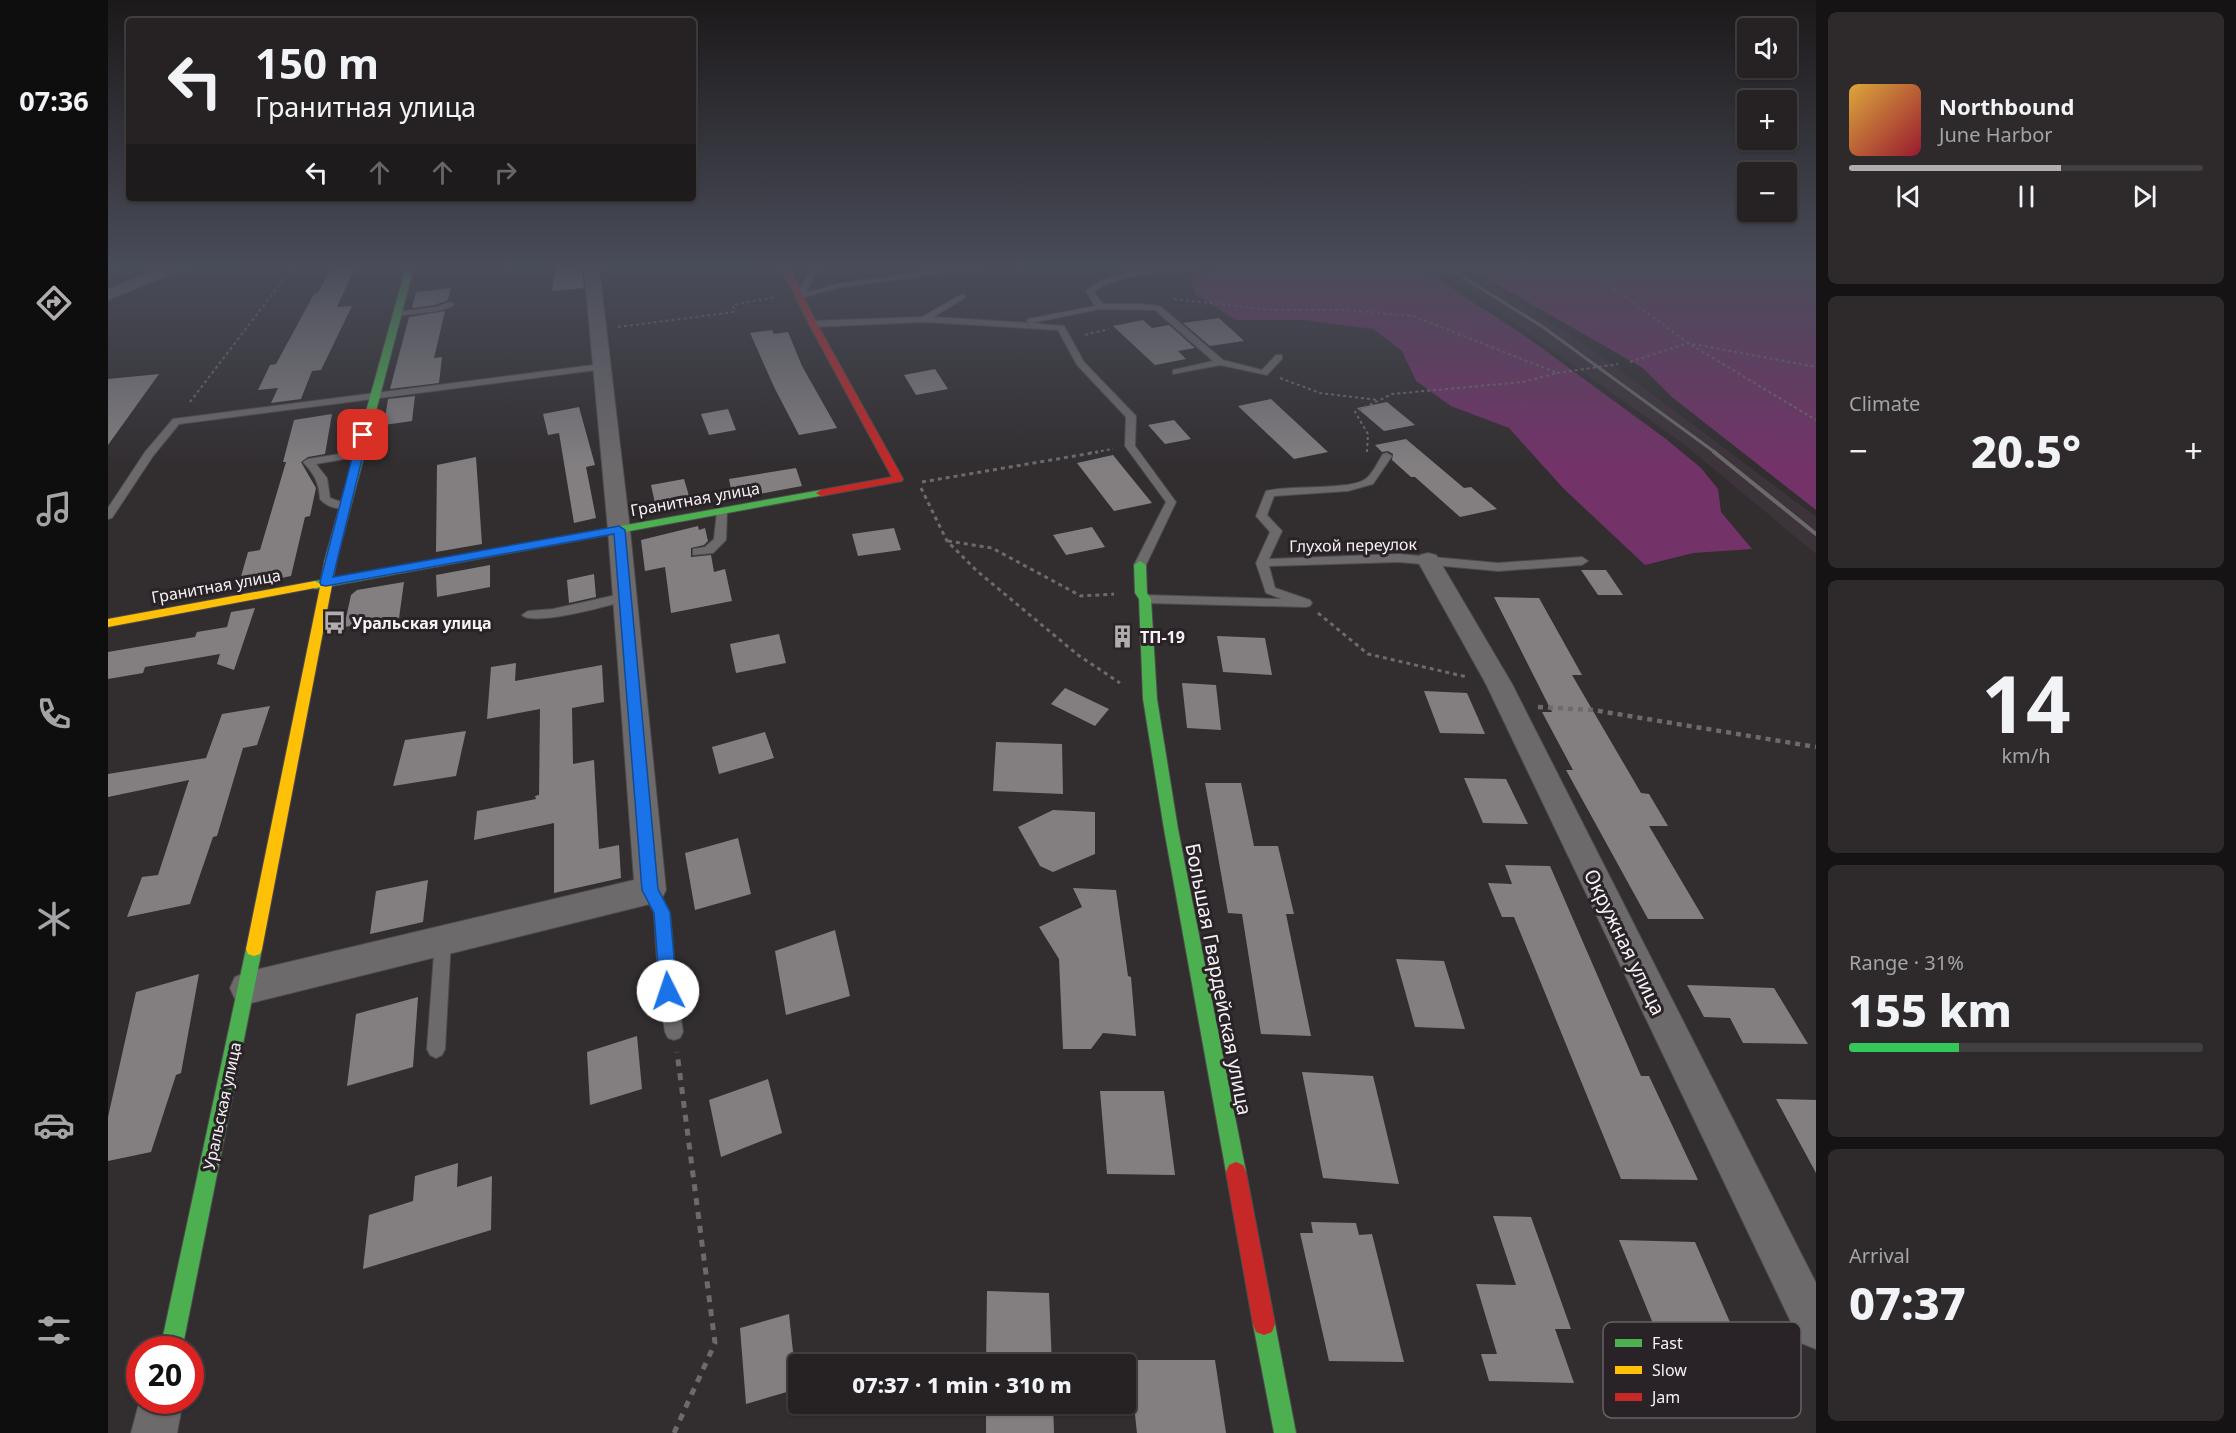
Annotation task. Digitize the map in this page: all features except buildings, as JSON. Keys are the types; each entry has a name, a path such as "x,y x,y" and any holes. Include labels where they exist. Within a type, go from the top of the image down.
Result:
{"street":[{"name":"Уральская улица","path":"174,1336 247,988 326,582 391,334"},
{"path":"247,988 650,890 619,530 597,334"},
{"name":"Гранитная улица","path":"108,623 898,480 818,334"},
{"name":"Окружная улица","path":"1428,560 1503,695 1816,1328"},
{"name":"Большая Гвардейская улица","path":"1140,565 1150,699 1171,829 1285,1433"},
{"path":"154,1433 158,1414"}],"lane":[{"path":"1064,334 1080,363 1131,416 1130,446"},
{"path":"1187,334 1220,362 1264,373 1279,357"},
{"path":"1176,372 1220,362"},
{"path":"108,516 150,454 176,421 601,367"},
{"name":"Большая Гвардейская улица","path":"1130,446 1171,502 1140,565"},
{"path":"345,505 332,504 325,499 325,483 317,468 308,462 358,454"},
{"path":"1306,603 1270,590 1262,563 1276,531 1261,516 1270,493 1304,489 1348,488 1369,482 1387,456"},
{"path":"697,552 709,550 720,540 722,511"},
{"name":"Глухой переулок","path":"1262,563 1399,558 1498,567 1582,561"},
{"path":"1143,596 1306,603"},
{"path":"528,615 553,614 625,597"},
{"path":"650,890 662,912 668,991 674,1032"},
{"path":"436,1049 443,940"}],"path":[{"path":"176,421 242,334"},
{"path":"1067,339 1088,334"},
{"path":"1462,334 1557,373"},
{"path":"1676,334 1816,420"},
{"path":"1630,362 1688,343 1816,367"},
{"path":"1369,482 1368,434 1355,412 1378,400 1392,394 1523,381 1557,373 1618,364"},
{"path":"1264,373 1320,393 1378,400"},
{"path":"1130,446 918,482 947,541 977,571 1078,655 1129,689 1150,699"},
{"path":"947,541 992,548 1081,596 1143,596"},
{"path":"1306,603 1368,654 1503,695 1816,747"},
{"path":"674,1032 714,1343 674,1433"}],"shaded area":[{"path":"1379,334 1522,334 1666,439 1701,468 1718,489 1721,512 1752,549 1693,553 1645,565 1563,488 1509,428 1451,406 1416,381 1402,351"},
{"path":"1529,334 1568,334 1596,352 1816,517 1816,554 1685,445"},
{"path":"1583,334 1816,334 1816,510 1672,397 1643,368"}],"railway":[{"path":"1552,334 1716,453"},
{"path":"1714,452 1816,534"}],"traffic: fast":[{"path":"331,559 392,334"},
{"path":"315,585 821,493"},
{"path":"1140,565 1141,593 1145,599 1150,699 1171,829 1236,1172"},
{"path":"174,1336 254,949"},
{"path":"1264,1324 1285,1433"}],"traffic: slow":[{"path":"254,949 331,559"},
{"path":"108,623 315,585"}],"traffic: jam":[{"path":"818,334 898,479 821,493"},
{"path":"1236,1172 1264,1324"}],"place":[{"name":"Уральская улица","path":"334,623"},
{"name":"ТП-19","path":"1122,637"}],"route":[{"path":"363,435 326,582 619,530 650,890 662,912 668,991"}]}
